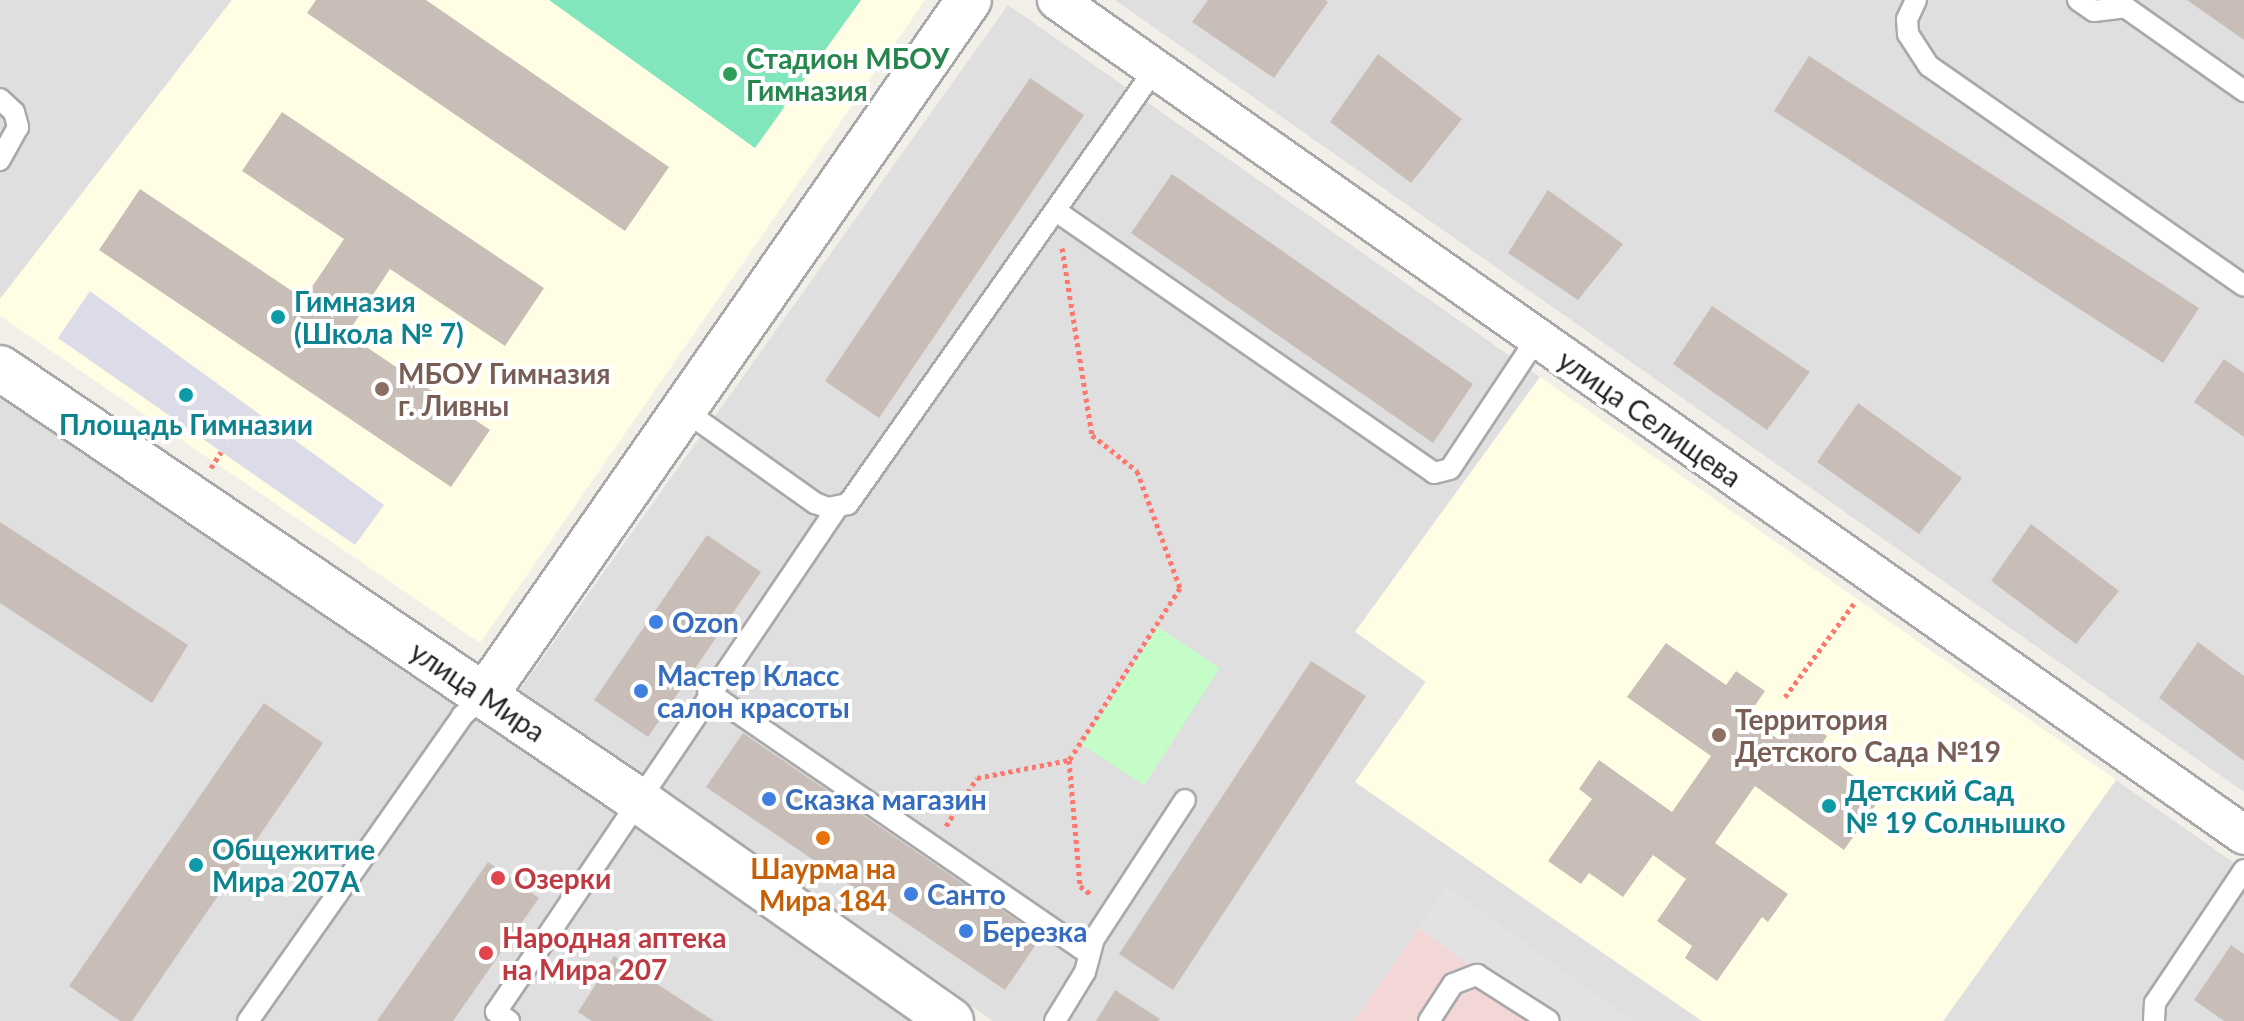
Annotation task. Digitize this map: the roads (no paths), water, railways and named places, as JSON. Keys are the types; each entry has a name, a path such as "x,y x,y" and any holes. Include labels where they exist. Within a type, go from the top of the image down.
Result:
{"street":[{"path":"485,695 969,0"},
{"name":"улица Селищева","path":"1057,0 2244,835"},
{"name":"улица Мира","path":"0,368 638,800 951,1021"}],"lane":[{"path":"1916,0 1907,19 1908,34 1929,66 2244,286"},
{"path":"2078,0 2094,11 2125,7 2244,91"},
{"path":"499,1018 708,692 837,508 857,495 1155,69"},
{"path":"0,99 14,112 18,127 0,160"},
{"path":"1056,211 1434,473 1450,469 1537,338"},
{"path":"684,410 815,503 837,508"},
{"path":"708,692 1087,952"},
{"path":"248,1021 462,716 485,695"},
{"path":"1055,1021 1085,972 1087,952 1185,800"},
{"path":"2154,1021 2155,1003 2244,870"},
{"path":"1429,1021 1453,984 1477,975 1549,1021"}],"place":[{"name":"Стадион МБОУ Гимназия","path":"730,74"},
{"name":"Гимназия (Школа № 7)","path":"278,317"},
{"name":"МБОУ Гимназия г. Ливны","path":"382,389"},
{"name":"Площадь Гимназии","path":"186,395"},
{"name":"Ozon","path":"656,622"},
{"name":"Мастер Класс салон красоты","path":"641,691"},
{"name":"Территория Детского Сада №19","path":"1719,735"},
{"name":"Сказка магазин","path":"769,799"},
{"name":"Детский Сад № 19 Солнышко","path":"1829,806"},
{"name":"Шаурма на Мира 184","path":"823,838"},
{"name":"Общежитие Мира 207А","path":"196,865"},
{"name":"Озерки","path":"498,878"},
{"name":"Санто","path":"911,894"},
{"name":"Березка","path":"966,931"},
{"name":"Народная аптека на Мира 207","path":"486,953"}]}
